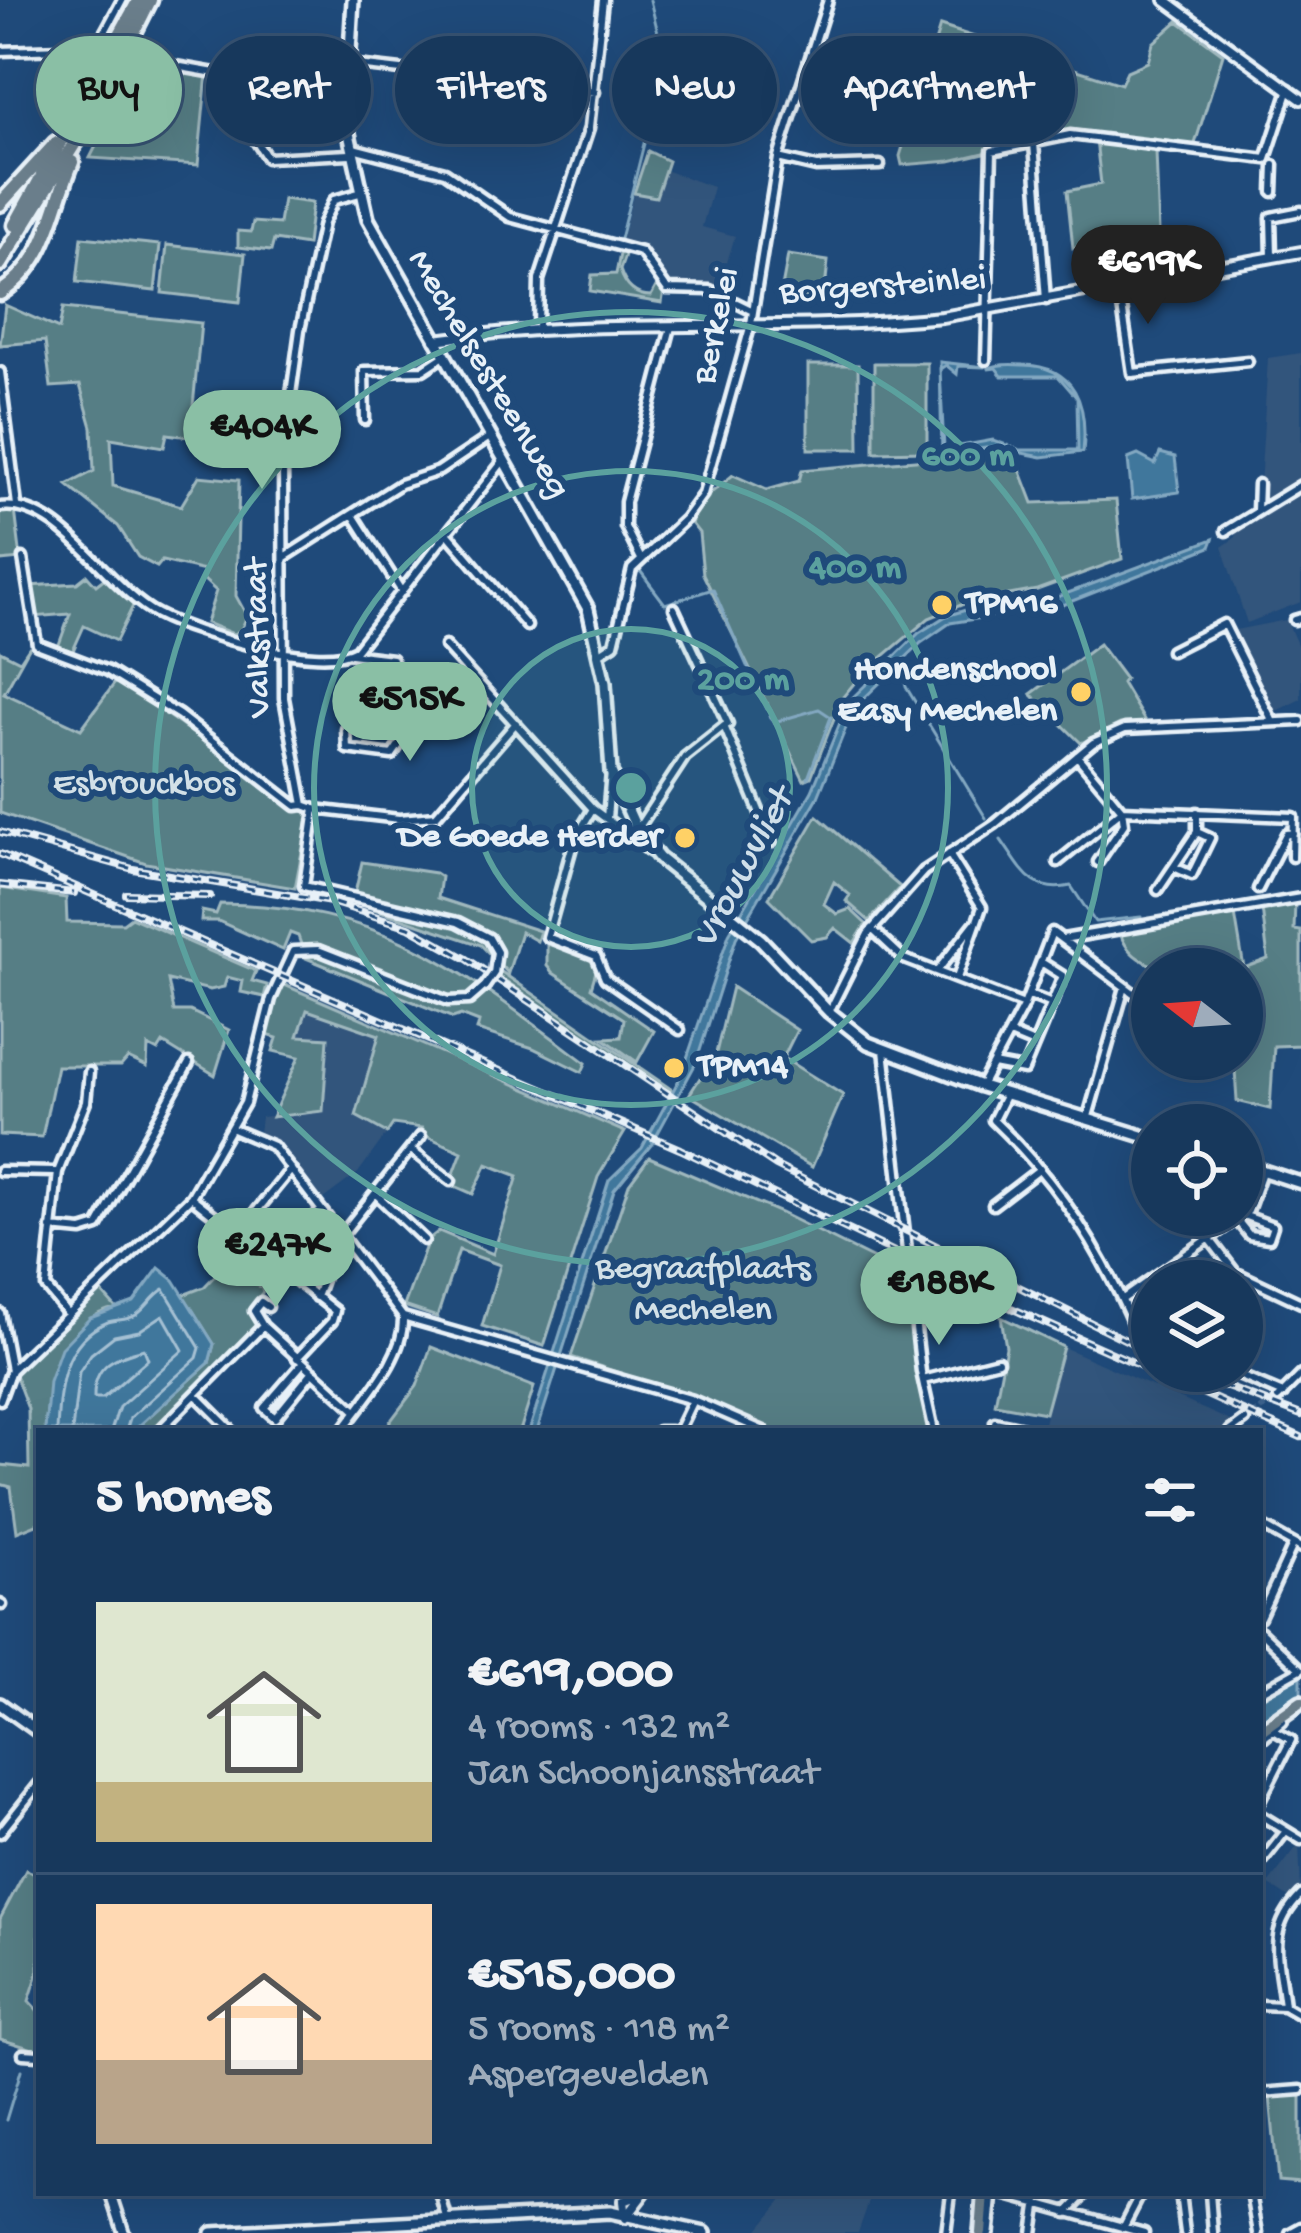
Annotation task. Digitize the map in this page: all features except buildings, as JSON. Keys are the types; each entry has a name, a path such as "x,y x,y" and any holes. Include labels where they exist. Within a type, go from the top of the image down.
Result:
{"highway":[{"path":"122,36 139,0"},
{"path":"130,36 150,0"},
{"path":"0,204 61,144"},
{"path":"0,250 68,144"},
{"path":"0,264 69,144"},
{"path":"0,293 20,280 45,244 74,144"}],"main road":[{"name":"Mechelsesteenweg","path":"350,36 353,0"},
{"name":"Mechelsesteenweg","path":"350,144 359,193 379,245 572,573 599,647 611,772 637,830 659,858 748,930 854,1034 981,1086 1131,1133"},
{"path":"1263,1170 1301,1184"},
{"path":"0,1703 36,1730"},
{"path":"1266,1730 1301,1705"},
{"path":"985,2233 991,2196"},
{"path":"212,2233 402,2229 448,2222 625,2215 705,2233"}],"street":[{"path":"0,51 90,51 101,44 122,0"},
{"path":"538,327 539,280 589,128 603,0"},
{"name":"Berkelei","path":"599,647 615,638 625,587 641,559 685,519 704,494 751,324 778,158 828,0"},
{"path":"1165,0 1301,99"},
{"path":"371,67 595,92"},
{"path":"182,68 249,79 256,141 267,158 367,147 445,172 510,218 641,252 667,289 710,290 753,311"},
{"path":"1075,138 1092,136 1266,159 1289,88"},
{"path":"986,360 992,151 1025,144"},
{"path":"1034,144 1040,166 1046,300"},
{"path":"778,158 816,167 880,165"},
{"path":"1273,192 1274,165"},
{"name":"Valkstraat","path":"304,805 284,698 284,452 300,330 329,206 359,193"},
{"path":"1272,256 1271,217 1301,211"},
{"name":"Borgersteinlei","path":"435,340 538,327 883,323 1046,300 1301,252"},
{"path":"1118,286 1132,373 1248,361"},
{"path":"641,559 625,527 625,502 668,355 671,324"},
{"path":"364,420 364,371 423,370 445,356"},
{"path":"0,372 16,505"},
{"path":"285,556 400,484 439,471 490,436"},
{"path":"351,654 505,459"},
{"path":"1257,511 1258,484"},
{"path":"1226,531 1301,485"},
{"path":"0,507 16,505 46,516 123,590 159,615 285,654 392,658 394,710 412,726 392,754 347,749 346,730"},
{"path":"353,515 402,592"},
{"path":"447,533 527,626"},
{"path":"23,558 36,642 108,671 179,715 296,806 409,820 436,816 516,723"},
{"path":"637,830 696,744 727,722 674,608"},
{"path":"1171,650 1224,624 1273,722"},
{"path":"445,646 593,809 659,858"},
{"path":"829,1012 872,929 924,871 995,824 1109,733 1301,721"},
{"path":"724,727 772,842"},
{"path":"1077,756 1122,810 1124,824 1098,862"},
{"name":"Mechelsesteenweg","path":"607,818 611,772"},
{"path":"0,1400 11,1370 190,1197 233,1129 271,998 292,951 318,950 448,1000 469,1000 494,973 497,952 477,930 428,913 304,886 315,809"},
{"path":"593,809 574,840 547,937 596,956 605,977 680,1030"},
{"path":"1058,862 1122,810 1293,817 1292,857"},
{"path":"1158,890 1198,832 1197,812"},
{"path":"1174,867 1192,875 1210,838 1198,832"},
{"path":"1258,889 1286,834 1293,832"},
{"path":"949,854 982,904 957,979"},
{"path":"1059,940 1301,898"},
{"path":"937,971 980,916"},
{"path":"872,929 904,959 1024,1005"},
{"path":"981,1086 1024,1005 1052,932 1131,991"},
{"path":"993,1064 1022,1072 1035,1045 1063,976 1040,962"},
{"path":"1087,1120 1125,987"},
{"path":"1028,995 1052,1004"},
{"path":"1010,1034 1035,1045"},
{"path":"884,1049 923,1380 933,1428"},
{"path":"52,1228 82,1232 98,1226 189,1063"},
{"path":"68,1314 46,1287 58,1172 86,1102 89,1072"},
{"path":"1006,1094 993,1120 1040,1168 1123,1299 1131,1319"},
{"path":"233,1129 272,1146 403,1317 693,1400 757,1428"},
{"path":"341,1236 421,1136"},
{"path":"411,1150 451,1180"},
{"path":"993,1205 1040,1168"},
{"path":"237,1235 291,1169"},
{"path":"0,1171 58,1172"},
{"path":"377,1195 424,1240"},
{"path":"190,1197 332,1308 335,1317 264,1408 275,1418 313,1371"},
{"path":"274,1265 321,1210"},
{"path":"1240,1217 1273,1226 1269,1238 1249,1234 1240,1217"},
{"path":"1123,1299 1212,1236"},
{"path":"1209,1238 1234,1272 1301,1303"},
{"path":"316,1297 328,1263 350,1247"},
{"path":"286,1274 320,1282"},
{"path":"262,1302 253,1316 356,1411"},
{"path":"0,1313 11,1370"},
{"path":"344,1428 398,1342 403,1317"},
{"path":"162,1428 263,1326"},
{"path":"923,1380 998,1361"},
{"path":"1263,1388 1280,1396 1301,1376"},
{"path":"198,1397 229,1428"},
{"path":"676,1428 693,1400"},
{"path":"1234,1428 1245,1420"},
{"path":"994,1422 1023,1428"},
{"path":"1263,1527 1297,1546 1263,1611"},
{"path":"1263,1634 1301,1669 1263,1690"},
{"path":"1263,1795 1291,1740 1266,1730"},
{"path":"0,1833 36,1788"},
{"path":"1263,1817 1301,1840"},
{"path":"1263,1860 1286,1831"},
{"path":"1284,2006 1276,1933 1281,1915 1301,1895"},
{"path":"1263,2005 1284,2006 1301,2016"},
{"path":"22,2054 36,2055"},
{"path":"1263,2093 1301,2090"},
{"path":"112,2196 124,2233"},
{"path":"441,2196 448,2222"},
{"path":"625,2215 641,2196"},
{"path":"946,2233 951,2196"},
{"path":"1005,2196 1144,2233"},
{"path":"1033,2233 1039,2196"},
{"path":"1067,2213 1083,2196"},
{"path":"1123,2228 1139,2196"},
{"path":"1179,2196 1185,2233"},
{"path":"1210,2196 1213,2233"},
{"path":"1252,2196 1258,2233"},
{"path":"1290,2233 1301,2227"}],"shaded area":[{"path":"642,162 713,187 702,227 735,236 719,289 670,286 648,256 621,242"},
{"path":"1301,353 1301,482 1259,502 1268,358"},
{"path":"1301,493 1301,602 1247,623 1222,547 1236,537 1235,531"},
{"path":"1286,620 1301,653 1301,699 1272,713 1230,631"},
{"path":"306,1010 379,1034 357,1116 387,1133 358,1173 319,1202 282,1152 259,1133 261,1117 323,1110 327,1038 298,1036"},
{"path":"1063,1347 1131,1377 1131,1392 1165,1392 1233,1422 1226,1428 1043,1428"},
{"path":"1299,1844 1301,1891 1292,1900 1268,1884"},
{"path":"786,2196 871,2196 858,2233 755,2233"}],"green space":[{"path":"1178,21 1223,54 1194,147 1075,134 1075,69 1121,84 1127,71 1148,62 1153,43"},
{"path":"940,26 971,36 937,36"},
{"path":"182,69 206,73 198,165 90,158 97,144 182,144"},
{"path":"1096,140 1156,151 1160,260 1111,266 1108,241 1073,248 1067,191 1101,184"},
{"path":"904,144 1023,144 950,161 902,165"},
{"path":"648,151 668,161 656,197 634,193"},
{"path":"283,199 312,203 307,245 274,240 271,251 238,247 238,231 251,232 253,222 279,224"},
{"path":"82,237 160,245 155,291 77,282"},
{"path":"167,245 245,254 240,302 162,293"},
{"path":"621,249 627,250 620,270 628,285 651,296 658,283 664,290 662,303 590,291 592,275 616,274"},
{"path":"788,255 828,261 824,299 781,293"},
{"path":"5,305 59,329 63,308 201,323 192,417 243,426 241,444 167,434 164,447 111,438 113,486 181,506 199,476 239,480 236,596 247,616 241,630 233,634 206,623 216,591 203,579 205,571 162,561 157,567 138,557 118,526 67,485 94,471 92,427 80,385 51,387 45,341 0,345"},
{"path":"874,363 927,363 927,451 874,452"},
{"path":"808,365 858,365 859,449 808,449"},
{"path":"972,455 1018,464 1033,503 1116,500 1122,559 1037,590 966,603 929,618 861,675 842,698 811,777 804,780 703,574 699,533 691,523 706,497 733,475 767,490 799,481 802,470"},
{"path":"15,510 21,559 0,561 0,511"},
{"path":"87,575 96,585 105,578 134,604 116,641 84,626 71,655 57,650 70,614 33,617 29,586 77,583"},
{"name":"Hondenschool Easy Mechelen","path":"1099,644 1125,679 1122,683 1146,723 1120,724 1081,743 1031,694"},
{"name":"Esbrouckbos","path":"30,646 4,693 81,729 117,680 309,815 295,888 146,863 0,813 0,651 20,661"},
{"path":"817,816 900,887 869,921 846,901 850,895 834,882 824,904 837,914 850,909 866,924 854,943 835,928 827,937 811,940 769,898"},
{"path":"362,862 435,873 441,877 438,898 540,931 537,941 521,932 508,973 481,945 353,902"},
{"path":"0,888 66,898 67,922 123,923 131,917 256,971 252,981 267,985 264,997 241,992 243,981 227,977 224,987 210,990 168,980 174,1011 190,1011 229,1030 215,1075 163,1043 158,1051 148,1046 147,1067 128,1058 121,1066 57,1066 42,1137 0,1135"},
{"path":"1295,902 1294,930 1301,931 1301,1045 1274,1046 1270,1109 1237,1101 1236,1080 1263,1080 1263,961 1268,959 1262,908"},
{"path":"220,904 329,917 418,949 500,999 586,1063 582,1072 533,1048 477,1030 479,1022 461,1015 453,1018 306,958 298,936 290,933 283,950 218,921 201,921 202,911 216,914"},
{"path":"1235,914 1241,948 1131,952 1120,933"},
{"path":"547,942 599,961 591,988 654,1031 637,1062 603,1038 621,1037 624,1019 553,973 547,966"},
{"path":"500,971 671,1089 669,1094 497,975"},
{"path":"280,983 625,1132 598,1177 544,1346 482,1326 500,1265 459,1250 437,1317 404,1306 428,1240 439,1231 493,1254 518,1176 487,1164 473,1194 450,1184 462,1152 424,1135 422,1128 393,1124 387,1133 356,1116 379,1035 307,1010 298,1036 328,1038 323,1111 272,1117 299,1057 273,1051 277,1038 267,1035"},
{"path":"732,987 797,1030 783,1058 843,1095 812,1167 689,1095 716,1053"},
{"name":"Begraafplaats Mechelen","path":"649,1157 781,1213 904,1274 930,1428 766,1428 714,1404 571,1357 629,1184"},
{"path":"227,1263 264,1290 259,1297 264,1302 252,1317 260,1324 231,1359 155,1428 136,1428 209,1363 214,1344 183,1295 204,1287"},
{"path":"98,1288 116,1308 85,1325 63,1356 45,1428 36,1428 36,1524 17,1532 11,1487 0,1484 0,1465 29,1468 28,1409 14,1372"},
{"path":"1001,1317 1063,1347 1045,1413 995,1404 1006,1347"},
{"path":"431,1347 534,1387 521,1428 385,1428 417,1386"},
{"path":"26,1870 36,1874 36,1979 29,2001 36,2009 36,2050 0,2039 0,1919"},
{"path":"1301,2092 1301,2183 1278,2181 1270,2096"}],"water":[{"path":"940,362 985,367 958,366 957,374 946,365 940,369"},
{"path":"1013,364 1055,372 1075,391 1080,404 1083,419 1083,452 1042,457 992,447 942,455 940,374 944,449 993,440 1020,450 1078,450 1077,398 1058,376 1002,376 996,368 988,369"},
{"path":"1160,453 1175,457 1179,492 1132,499 1128,459 1138,455 1155,464"},
{"path":"1213,539 1210,547 1062,605 950,623 921,643 854,708 818,797 736,938 696,1063 652,1144 614,1190 538,1428 530,1428 609,1180 642,1148 681,1076 729,934 812,791 849,701 919,633 946,616 979,606 1052,599"},
{"path":"159,1268 174,1280 214,1344 209,1363 136,1428 45,1428 49,1381 61,1348 90,1318 134,1302"},
{"path":"1301,1674 1301,1697 1263,1722 1263,1696"}],"waterway":[{"path":"619,243 661,76 663,53 650,0"},
{"path":"638,568 665,604 713,589 766,709"},
{"path":"904,676 906,687 986,818"},
{"path":"769,716 774,722 819,709 831,717 808,778"},
{"path":"1001,840 1037,883 1071,886 1095,922 1141,917"},
{"path":"17,2084 21,2070"},
{"path":"6,2120 16,2087"}],"tunnel":[{"path":"1245,1420 1278,1398"}],"railway":[{"path":"0,832 133,869 331,902 409,927 467,959 776,1166 1131,1343"},
{"path":"0,854 680,1149 1011,1308 1301,1437"},
{"path":"0,885 74,893"},
{"path":"126,894 210,896"},
{"path":"1240,1392 1301,1415"}],"place":[{"name":"TPM16","path":"942,605"},
{"name":"Hondenschool Easy Mechelen","path":"1081,692"},
{"name":"De Goede Herder","path":"685,838"},
{"name":"TPM14","path":"674,1068"}],"water label":[{"name":"Vrouwvliet","path":"745,870"}]}
